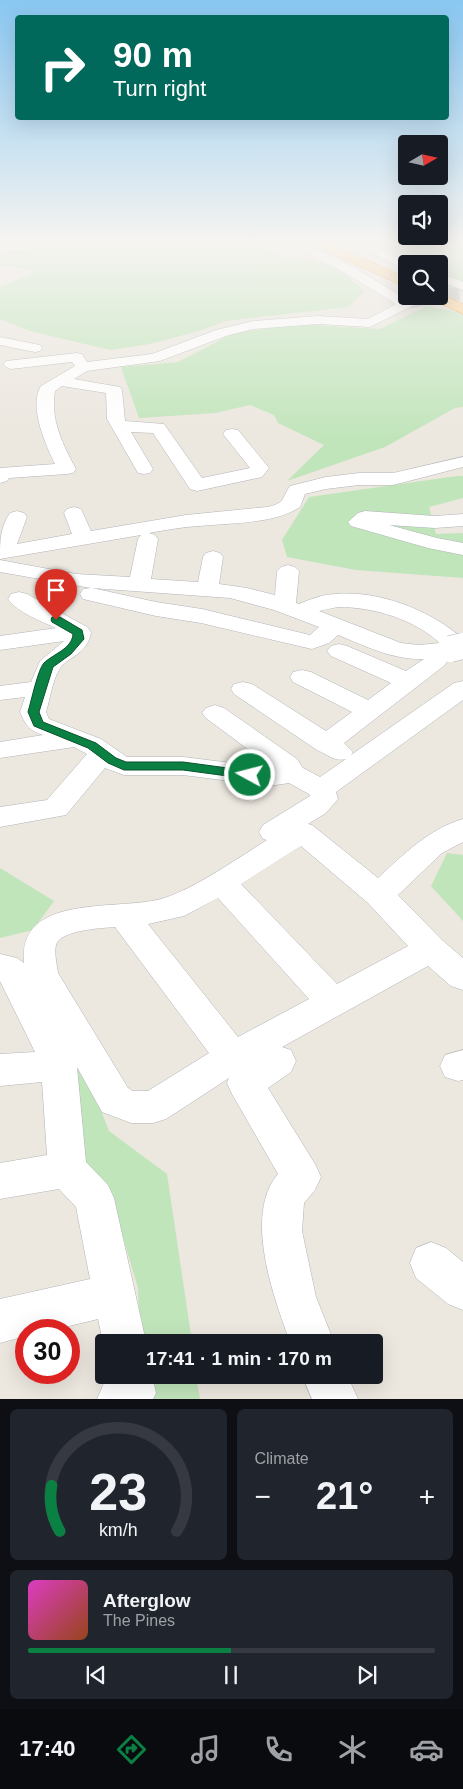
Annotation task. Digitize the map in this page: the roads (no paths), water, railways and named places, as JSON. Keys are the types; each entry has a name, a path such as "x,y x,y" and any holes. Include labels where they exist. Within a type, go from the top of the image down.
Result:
{"street":[{"path":"0,477 4,474 67,469 48,428 45,396 47,389 82,367 155,358 221,333 253,325 324,320 370,323 399,307"},
{"path":"0,341 77,356 82,367"},
{"path":"5,363 45,351"},
{"path":"0,378 20,366 5,363"},
{"path":"59,381 114,390 115,419 144,469"},
{"path":"119,426 158,428 197,485 256,473 260,468 232,434"},
{"path":"1,557 83,544 186,521 267,513 284,509 294,503 297,490 326,483 359,479 393,479 463,462"},
{"path":"74,513 83,544 76,580"},
{"path":"1,557 17,517"},
{"path":"463,520 434,522 365,517 358,522 435,544 463,549"},
{"path":"140,585 148,539"},
{"path":"1,557 46,579 156,609 202,616 312,642 321,638 334,626"},
{"path":"207,590 214,557"},
{"path":"288,570 293,609"},
{"path":"9,600 46,579 250,594 396,649 408,651 454,649"},
{"path":"9,600 79,632"},
{"path":"293,609 346,600 388,609 429,624 454,649"},
{"path":"0,643 79,632"},
{"path":"79,632 78,639 67,652 48,666 33,712 38,724 92,746 112,761 124,766 183,766 322,789 463,688"},
{"path":"312,642 300,670 370,711"},
{"path":"326,744 408,681 454,649"},
{"path":"339,651 408,681"},
{"path":"0,693 40,688"},
{"path":"243,689 357,763"},
{"path":"214,713 287,765 270,781"},
{"path":"0,750 76,739"},
{"path":"0,817 56,808 103,753"},
{"path":"322,789 324,798 316,806 227,869 183,903 168,909 90,918 46,933 40,947 42,975 115,1100 131,1107 152,1107 233,1058 431,948"},
{"path":"379,895 432,846 463,829"},
{"path":"227,869 302,832 379,895 431,948 463,977"},
{"path":"227,869 334,1003"},
{"path":"123,915 233,1058"},
{"path":"0,967 5,967 13,973 59,1065 67,1170 94,1198 122,1334"},
{"path":"278,1061 245,1083 301,1177 285,1196 282,1231 295,1297 309,1334"},
{"path":"0,1070 59,1065"},
{"path":"0,1181 67,1170"},
{"path":"431,1263 463,1289"},
{"path":"0,1321 115,1294"},
{"path":"120,1399 133,1392 132,1384"},
{"path":"328,1384 335,1399"}]}
